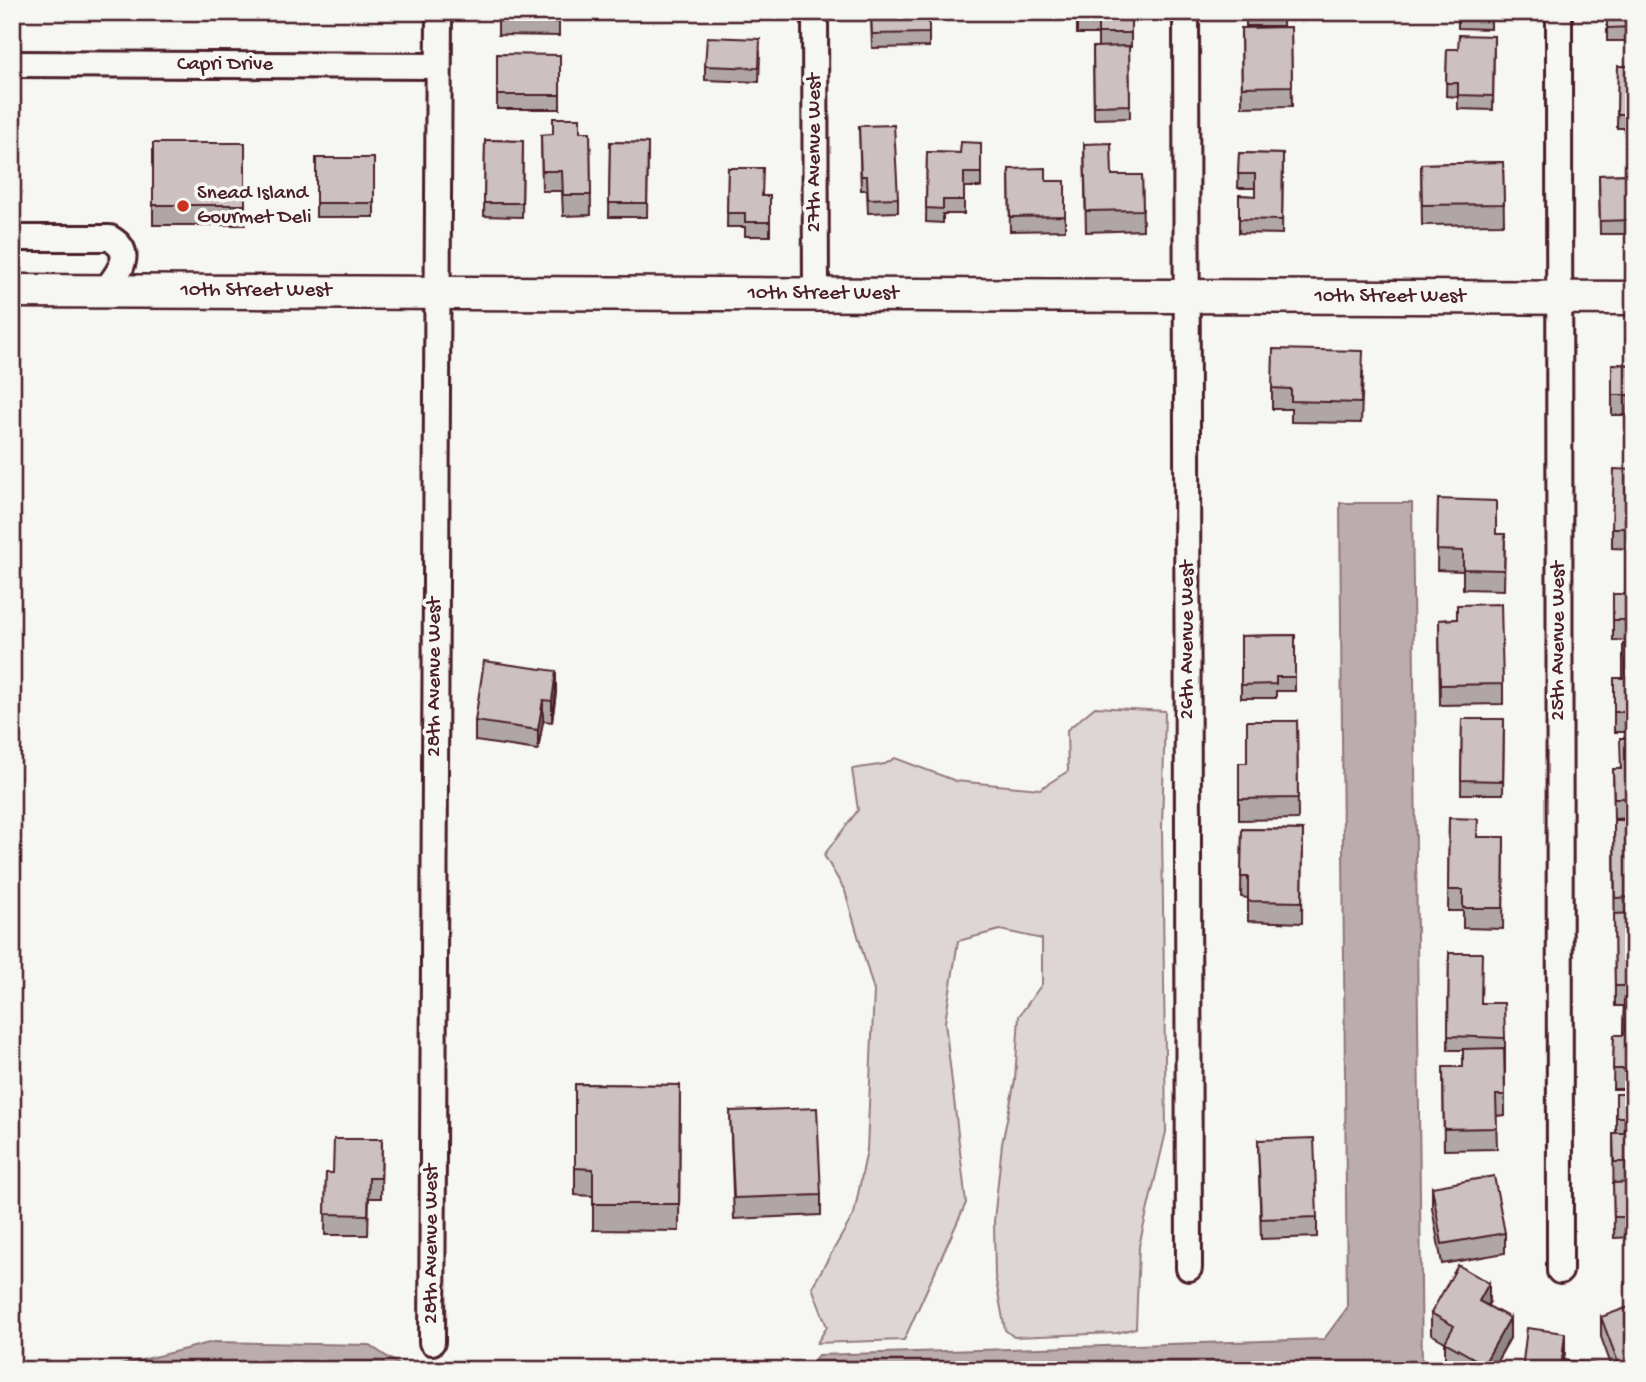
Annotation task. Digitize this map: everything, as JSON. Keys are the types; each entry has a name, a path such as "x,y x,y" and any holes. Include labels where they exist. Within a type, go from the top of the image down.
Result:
{"street":[{"name":"28th Avenue West","path":"432,1342 439,12"},
{"name":"27th Avenue West","path":"815,12 816,294"},
{"name":"26th Avenue West","path":"1186,12 1189,1268"},
{"name":"25th Avenue West","path":"1559,12 1560,1271"},
{"name":"Capri Drive","path":"12,64 438,66"},
{"path":"12,238 110,238 117,242 125,261 121,271 105,291"},
{"name":"10th Street West","path":"12,291 1634,298"}],"shaded area":[{"path":"1340,503 1412,503 1422,1370 806,1370 818,1355 1324,1339 1347,1308"},
{"path":"1095,707 1165,711 1162,829 1166,1132 1139,1246 1136,1328 1117,1333 1014,1337 1005,1330 995,1276 994,1221 1002,1144 1015,1080 1019,1016 1042,984 1042,939 1000,930 958,941 945,1022 966,1203 904,1340 817,1343 827,1327 812,1287 854,1214 867,1150 874,991 845,891 824,855 858,810 852,769 885,764 895,758 956,781 1040,789 1068,771 1067,730"},
{"path":"213,1342 369,1345 407,1370 69,1370 118,1366"}],"building":[{"path":"498,12 559,12 559,22 498,21"},
{"path":"871,12 929,12 929,33 872,34"},
{"path":"1077,12 1131,12 1131,33 1098,33 1098,20 1077,20"},
{"path":"1491,12 1491,15 1458,14"},
{"path":"1607,12 1634,12 1634,27 1607,28"},
{"path":"1291,27 1292,86 1242,87 1241,28"},
{"path":"1459,35 1494,36 1493,96 1458,95 1458,83 1446,83 1447,49 1458,49"},
{"path":"707,37 760,39 759,68 705,66"},
{"path":"1129,46 1130,105 1094,106 1093,47"},
{"path":"497,54 560,55 560,95 497,95"},
{"path":"1618,66 1634,66 1634,114 1617,114"},
{"path":"553,118 580,118 580,132 590,132 591,195 563,195 562,171 542,171 541,135 553,134"},
{"path":"894,125 898,198 868,199 867,176 861,176 859,126"},
{"path":"485,140 523,141 522,203 484,203"},
{"path":"610,142 648,143 647,203 609,203"},
{"path":"961,142 981,143 981,173 964,173 964,200 943,200 943,209 926,208 927,152 960,153"},
{"path":"153,143 245,143 245,205 153,205"},
{"path":"1111,143 1112,175 1142,175 1143,210 1086,211 1084,144"},
{"path":"1239,153 1283,154 1282,220 1239,219 1239,195 1255,196 1255,174 1238,174"},
{"path":"316,158 374,158 374,203 316,203"},
{"path":"1503,162 1504,204 1422,205 1421,164"},
{"path":"728,168 763,168 762,196 770,196 770,222 745,222 745,213 727,213"},
{"path":"1046,168 1046,181 1065,181 1065,216 1010,217 1009,169"},
{"path":"1634,174 1634,220 1600,221 1599,175"},
{"path":"1273,349 1363,351 1361,403 1291,401 1291,389 1272,388"},
{"path":"1612,364 1634,365 1634,421 1629,421 1629,395 1612,395"},
{"path":"1614,469 1634,470 1634,528 1612,528"},
{"path":"1438,499 1496,501 1496,534 1505,534 1504,570 1463,569 1463,551 1437,550"},
{"path":"1627,549 1634,549 1634,620 1613,620 1613,594 1626,594"},
{"path":"1501,604 1503,684 1440,685 1439,620 1457,619 1457,605"},
{"path":"1295,635 1295,677 1276,677 1276,684 1241,685 1241,636"},
{"path":"1623,644 1634,645 1634,712 1614,712 1614,678 1623,678"},
{"path":"484,661 556,671 552,701 543,700 538,730 475,721"},
{"path":"1462,719 1504,719 1503,781 1461,780"},
{"path":"1247,721 1297,721 1298,798 1239,799 1239,763 1247,763"},
{"path":"1620,738 1634,738 1634,798 1614,798 1613,769 1621,769"},
{"path":"1449,818 1478,819 1477,837 1504,837 1503,908 1463,908 1463,890 1448,890"},
{"path":"1614,820 1634,820 1634,897 1615,898"},
{"path":"1242,829 1303,830 1302,902 1248,901 1248,877 1241,877"},
{"path":"1634,913 1634,986 1615,986 1614,914"},
{"path":"1449,953 1482,953 1481,1003 1504,1003 1505,1038 1448,1036"},
{"path":"1624,1000 1634,1000 1634,1069 1613,1069 1614,1035 1623,1035"},
{"path":"1504,1048 1505,1095 1496,1095 1497,1128 1444,1129 1443,1067 1463,1067 1463,1049"},
{"path":"575,1084 680,1085 679,1204 593,1204 593,1169 575,1168"},
{"path":"1616,1094 1634,1094 1634,1162 1614,1162 1613,1133 1625,1133 1625,1117 1616,1117"},
{"path":"817,1108 821,1195 734,1198 730,1111"},
{"path":"1314,1138 1317,1217 1261,1219 1258,1140"},
{"path":"334,1139 382,1139 381,1178 369,1178 368,1215 325,1214 326,1173 333,1173"},
{"path":"1494,1176 1505,1233 1442,1244 1432,1187"},
{"path":"1634,1182 1634,1217 1614,1217 1613,1183"},
{"path":"1458,1265 1489,1283 1479,1301 1510,1318 1484,1364 1445,1342 1454,1326 1431,1313"},
{"path":"1634,1305 1634,1369 1621,1370 1601,1317"},
{"path":"1527,1328 1565,1333 1562,1360 1596,1364 1595,1370 1522,1370"}],"place":[{"name":"Snead Island Gourmet Deli","path":"183,206"}]}
